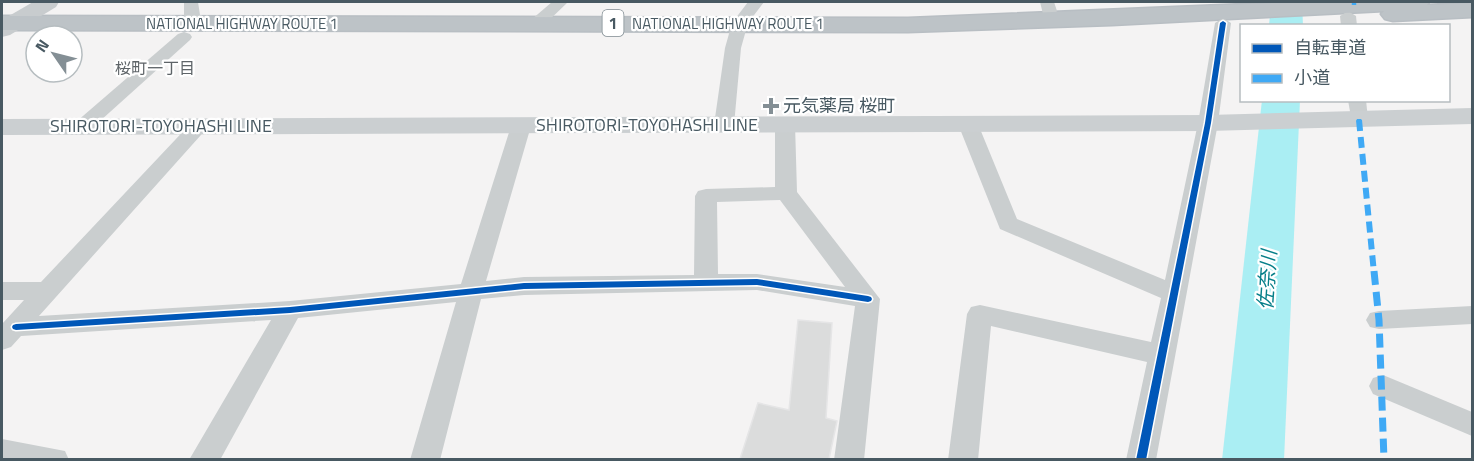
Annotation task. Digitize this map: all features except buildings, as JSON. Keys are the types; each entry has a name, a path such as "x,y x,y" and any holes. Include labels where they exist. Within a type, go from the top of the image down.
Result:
{"highway":[{"name":"NATIONAL HIGHWAY ROUTE 1","path":"1347,16 1418,2"},
{"name":"NATIONAL HIGHWAY ROUTE 1","path":"84,37 191,31 537,23 941,35 1225,12 1347,16 1473,10"},
{"name":"NATIONAL HIGHWAY ROUTE 1","path":"5,28 521,34 738,29"},
{"path":"5,28 24,34"}],"main road":[{"path":"5,28 48,2"},
{"name":"SHIROTORI-TOYOHASHI LINE","path":"2,127 1208,123 1358,110 1473,116"}],"street":[{"path":"83,126 191,31 191,2"},
{"path":"537,23 560,2"},
{"path":"724,125 738,29 756,2"},
{"path":"1141,459 1208,123 1225,12"},
{"path":"785,124 786,193 868,299 849,459"},
{"path":"968,124 1008,224 1174,294"},
{"path":"9,334 45,291 199,126"},
{"path":"425,459 520,126"},
{"path":"706,282 706,196 786,193"},
{"path":"9,334 290,310 524,286 757,282 868,299"},
{"path":"2,291 45,291"},
{"path":"204,459 290,310"},
{"path":"963,459 980,314 1162,355"},
{"path":"1379,320 1473,315"},
{"path":"1383,386 1473,424"},
{"path":"2,452 54,459"}],"waterway":[{"name":"佐奈川","path":"1286,24 1287,2"},
{"name":"佐奈川","path":"1253,460 1281,102"}],"marked path":[{"path":"1359,119 1379,320 1384,460"}],"cycle path":[{"path":"1141,460 1208,123 1223,23"},
{"path":"16,327 290,310 524,286 757,282 868,299"}],"place":[{"name":"元気薬局 桜町","path":"771,106"}],"district":[{"name":"桜町一丁目","path":"155,68"}]}
